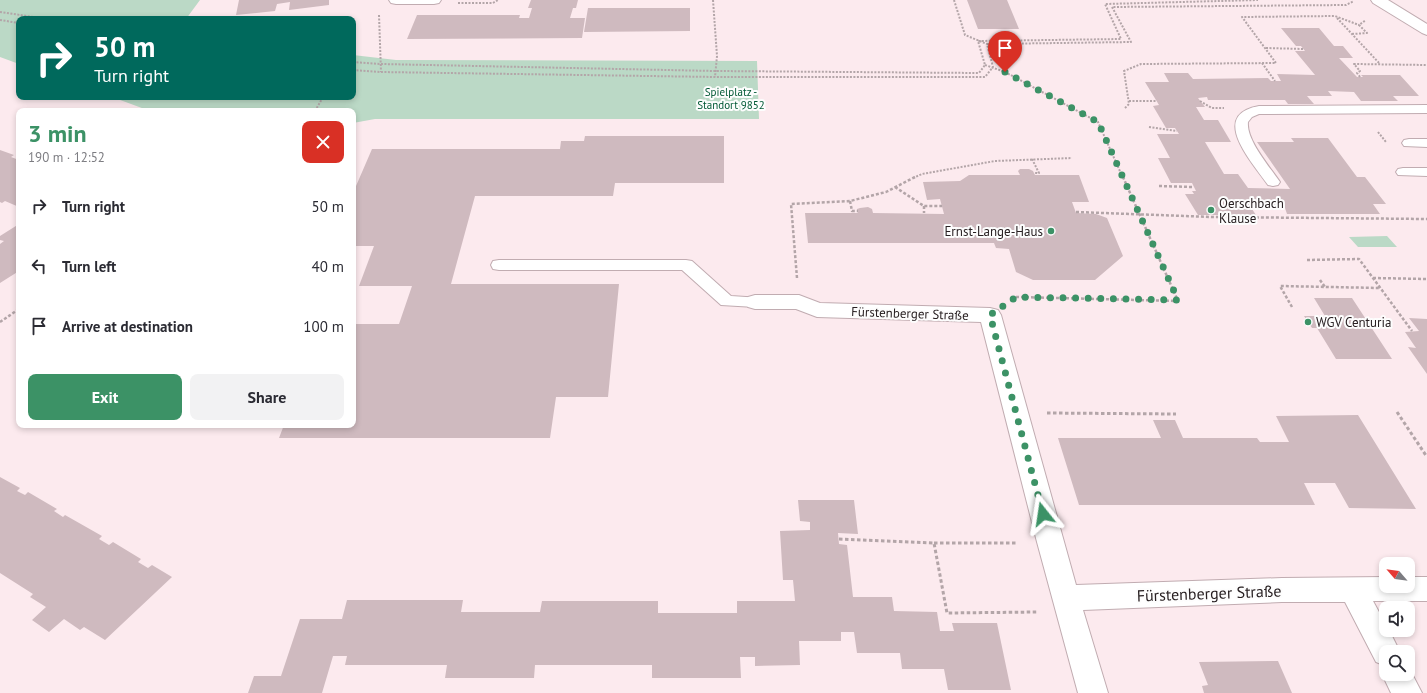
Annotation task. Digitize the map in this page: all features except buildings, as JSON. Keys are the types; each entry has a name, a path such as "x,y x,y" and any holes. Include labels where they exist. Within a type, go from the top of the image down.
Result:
{"street":[{"path":"396,0 434,0"},
{"path":"1378,0 1427,30"},
{"name":"Fürstenberger Straße","path":"755,302 799,302 817,310 990,315"},
{"path":"990,315 1050,542 1093,693"},
{"name":"Fürstenberger Straße","path":"1068,605 1282,590 1427,589"},
{"path":"1353,590 1382,645"},
{"path":"1401,681 1407,693"}],"lane":[{"path":"1273,182 1243,136 1241,124 1243,117 1252,111 1427,109"},
{"path":"1410,144 1427,144"},
{"path":"1403,172 1427,172"},
{"path":"499,265 686,265 727,301 755,302"}],"path":[{"path":"470,3 494,3 498,0"},
{"path":"713,0 716,56 715,77"},
{"path":"954,0 965,35 988,44 1131,42 1112,7 1346,5 1353,1 1349,0"},
{"path":"978,41 1121,39 1105,4 1258,0"},
{"path":"0,12 27,16"},
{"path":"379,12 381,72"},
{"path":"1335,16 1380,64"},
{"path":"1125,108 1129,104 1129,101 1124,71 1141,64 1276,63 1242,17 1335,16 1358,25 1367,33 1352,34"},
{"path":"1358,25 1369,18"},
{"path":"0,21 16,22"},
{"path":"978,41 985,65"},
{"path":"988,44 994,67"},
{"path":"1265,48 1303,48"},
{"path":"356,62 381,64 715,70 979,72 985,65"},
{"path":"1262,63 1275,81"},
{"path":"1360,77 1357,73 1360,71 1354,64 1427,65"},
{"path":"985,65 994,67 1098,122 1138,216 1178,300 1016,297 990,315"},
{"path":"356,70 381,72 715,77 986,77 994,67"},
{"path":"1129,101 1156,101"},
{"path":"1149,127 1177,131"},
{"path":"799,302 791,204 850,201 886,192 922,174 995,161 1072,158"},
{"path":"1032,159 1039,173 1034,173"},
{"path":"1159,186 1193,187"},
{"path":"895,187 924,206 942,206"},
{"path":"850,201 852,211 858,211"},
{"path":"924,206 924,213"},
{"path":"1076,212 1100,212 1138,216 1427,219"},
{"path":"1423,219 1427,224"},
{"path":"1307,260 1359,259 1412,331"},
{"path":"1373,278 1427,279"},
{"path":"1320,280 1325,287"},
{"path":"1292,307 1280,286 1380,288"},
{"path":"0,322 16,311"},
{"path":"1397,412 1427,457"},
{"path":"1016,413 1176,414"},
{"path":"838,539 934,543 1050,542"},
{"path":"934,543 947,614 1068,605"}],"green space":[{"path":"0,0 200,0 188,16 16,16 16,63 0,57"},
{"name":"Spielplatz - Standort 9852","path":"356,55 396,60 757,61 759,119 375,119 356,122 356,108 142,108 120,100 356,100"},
{"path":"1387,236 1397,247 1358,247 1349,237"}],"place":[{"name":"Oerschbach Klause","path":"1211,210"},
{"name":"Ernst-Lange-Haus","path":"1051,231"},
{"name":"WGV Centuria","path":"1308,322"}],"route":[{"path":"1005,72 1098,122 1138,216 1178,300 1016,297 990,315 1043,514"}]}
